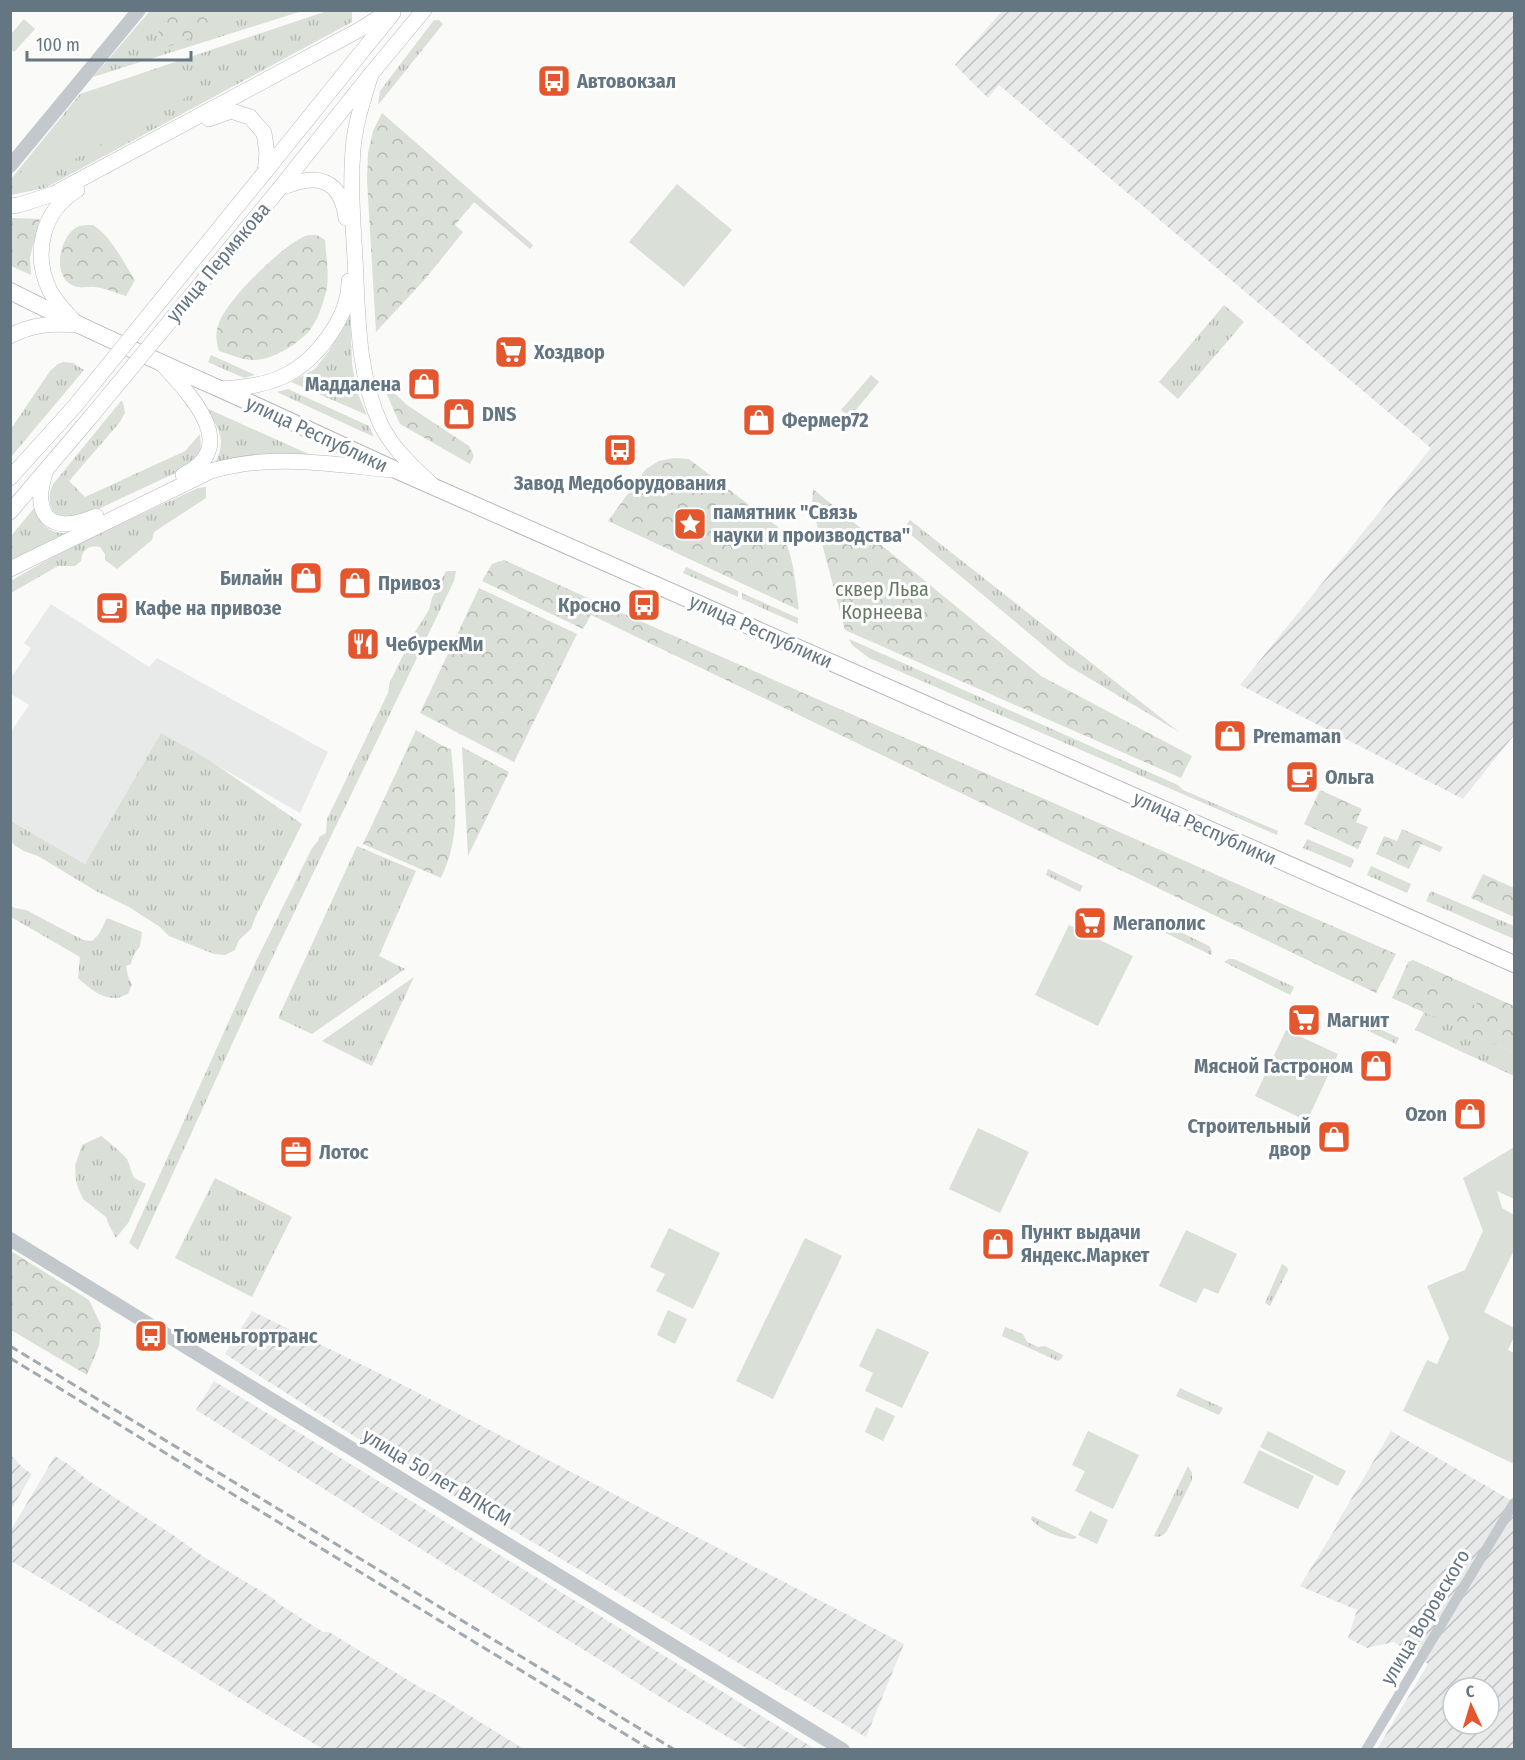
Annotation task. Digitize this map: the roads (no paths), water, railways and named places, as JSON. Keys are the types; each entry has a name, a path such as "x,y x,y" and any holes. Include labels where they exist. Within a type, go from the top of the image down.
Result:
{"main road":[{"path":"10,206 53,194 338,41 391,10"},
{"name":"улица Пермякова","path":"10,478 75,406 395,10"},
{"name":"улица Пермякова","path":"10,512 280,188 424,10"},
{"path":"371,74 358,120 353,147 351,181 360,347 366,384 381,425 399,454 434,486"},
{"path":"77,325 61,308 50,291 43,270 41,251 43,235 49,218 61,201 75,191 213,117 231,111 250,117 264,134 267,153 265,172"},
{"path":"220,389 260,385 278,380 302,367 323,345 339,322 345,306 349,292 346,214 336,189 316,180 302,181 280,188"},
{"name":"улица Республики","path":"10,291 163,365 398,471 1515,964"},
{"path":"10,336 48,324 77,325"},
{"path":"46,470 41,492 44,513 51,521 60,525 71,525 83,522 194,470 204,461 209,452 211,441 209,430 196,403 163,365"},
{"path":"10,464 33,453"},
{"path":"10,569 211,471 232,465 298,461 398,471"}],"street":[{"path":"10,166 140,10"},
{"name":"улица 50 лет ВЛКСМ","path":"10,1239 843,1749"},
{"name":"улица Воровского","path":"1366,1749 1515,1503"}],"railway":[{"path":"10,1346 675,1750"},
{"path":"10,1358 651,1750"}],"place":[{"name":"Автовокзал","path":"554,81"},
{"name":"Хоздвор","path":"511,352"},
{"name":"Маддалена","path":"424,384"},
{"name":"DNS","path":"459,414"},
{"name":"Фермер72","path":"759,420"},
{"name":"Завод Медоборудования","path":"620,450"},
{"name":"памятник \"Связь науки и производства\"","path":"690,524"},
{"name":"Билайн","path":"306,578"},
{"name":"Привоз","path":"355,583"},
{"name":"Кросно","path":"644,605"},
{"name":"Кафе на привозе","path":"112,608"},
{"name":"ЧебурекМи","path":"363,644"},
{"name":"Premaman","path":"1230,736"},
{"name":"Ольга","path":"1302,777"},
{"name":"Мегаполис","path":"1090,923"},
{"name":"Магнит","path":"1304,1020"},
{"name":"Мясной Гастроном","path":"1376,1066"},
{"name":"Ozon","path":"1470,1114"},
{"name":"Строительный двор","path":"1334,1137"},
{"name":"Лотос","path":"296,1152"},
{"name":"Пункт выдачи Яндекс.Маркет","path":"998,1244"},
{"name":"Тюменьгортранс","path":"151,1336"}],"park label":[{"name":"сквер Льва Корнеева","path":"882,600"}]}
